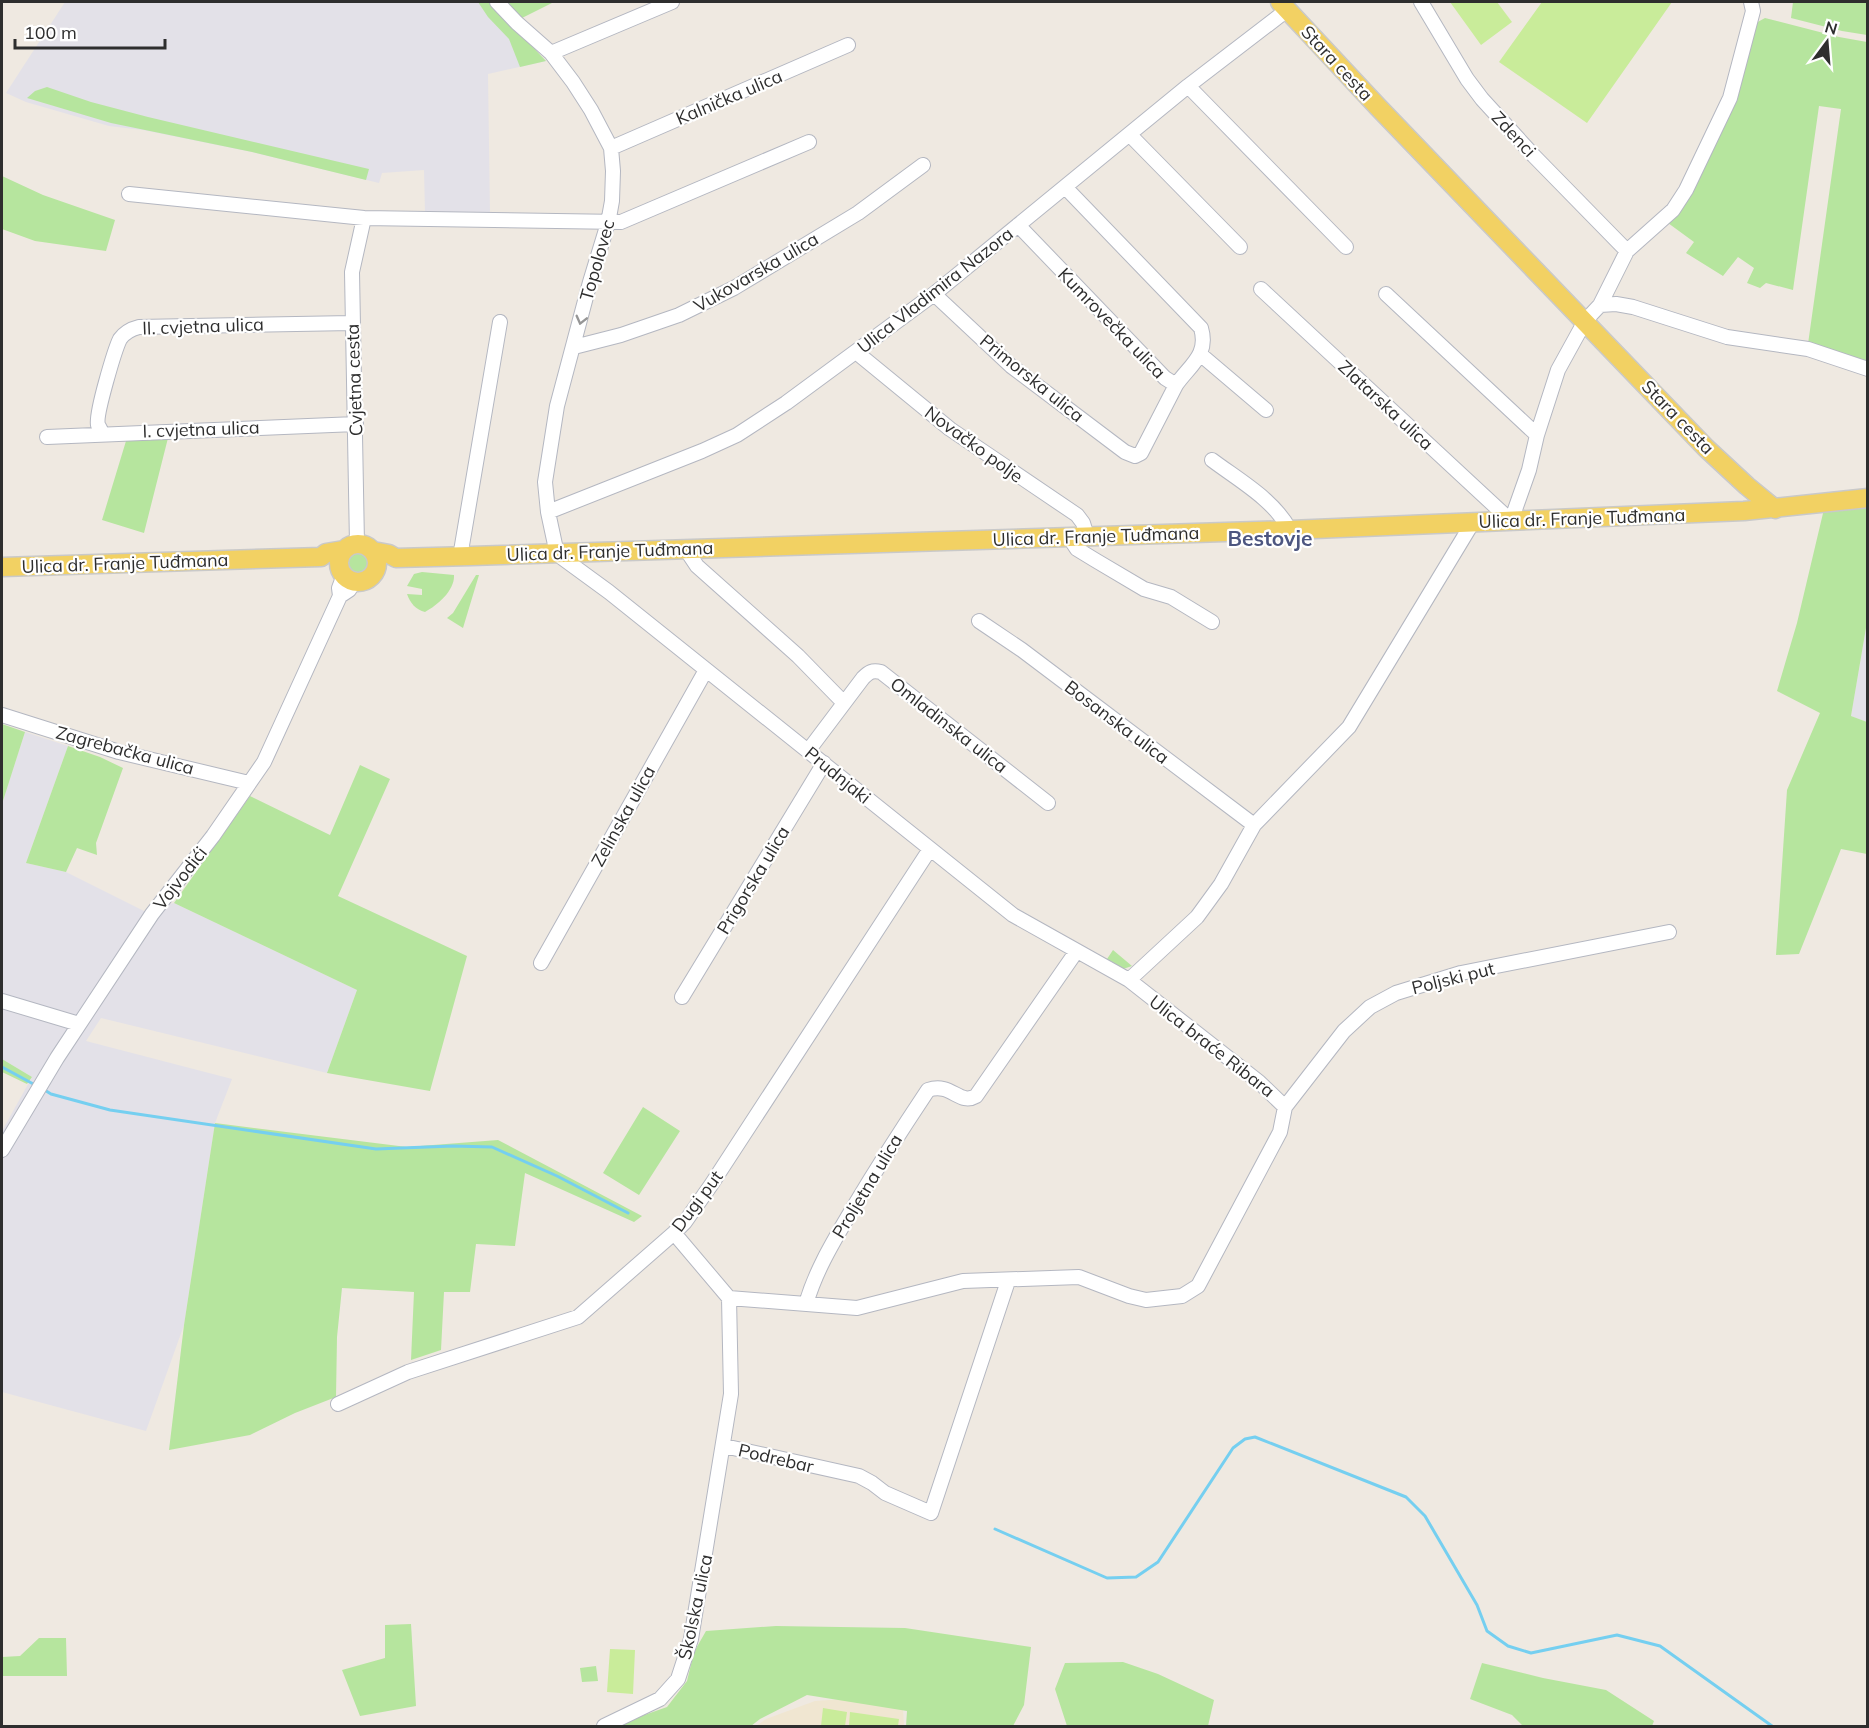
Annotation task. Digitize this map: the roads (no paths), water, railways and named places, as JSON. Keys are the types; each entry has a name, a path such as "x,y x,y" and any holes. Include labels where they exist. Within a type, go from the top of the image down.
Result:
{"main road":[{"name":"Stara cesta","path":"1283,6 1707,448 1775,509"},
{"name":"Ulica dr. Franje Tuđmana","path":"2,567 321,557 352,561 390,554 396,558 557,554 685,548 1290,530 1775,509 1868,498"},
{"path":"352,561 378,561 375,572 396,558"}],"street":[{"name":"Topolovec","path":"497,2 550,53 591,110 611,148 614,171 608,223 557,406 545,482 548,512 557,554"},
{"path":"550,53 672,2"},
{"name":"Zdenci","path":"1422,2 1467,80 1482,99 1627,251"},
{"path":"1511,521 1529,470 1537,435 1558,370 1585,321 1600,305 1627,251 1673,210 1703,157 1730,98 1753,11 1751,2"},
{"name":"Ulica Vladimira Nazora","path":"548,512 737,435 786,403 934,294 1130,135 1283,6"},
{"name":"Kalnička ulica","path":"611,148 848,45"},
{"path":"1188,86 1346,247"},
{"path":"1130,135 1240,247"},
{"path":"129,194 364,218 608,223 621,222 809,142"},
{"name":"Vukovarska ulica","path":"574,346 679,315 734,288 858,213 922,165"},
{"path":"1065,187 1201,328 1203,347 1200,354 1176,385"},
{"name":"Cvjetna cesta","path":"352,561 356,424 352,272 354,254 364,218"},
{"name":"Kumrovečka ulica","path":"1018,225 1165,378 1176,385 1141,453 1136,456"},
{"name":"Zlatarska ulica","path":"1261,289 1511,521"},
{"name":"Primorska ulica","path":"934,294 1011,366 1125,452 1136,456"},
{"path":"1386,294 1537,435"},
{"path":"1600,305 1616,304 1633,308 1727,337 1808,349 1868,369"},
{"path":"460,556 500,322"},
{"name":"II. cvjetna ulica","path":"102,433 98,425 98,417 104,392 120,340 128,331 139,327 352,323"},
{"name":"Novačko polje","path":"856,352 950,429 1077,515 1083,523 1087,536"},
{"path":"1200,354 1266,410"},
{"name":"I. cvjetna ulica","path":"47,436 356,424"},
{"path":"1212,460 1281,514 1290,530"},
{"path":"1130,980 1197,917 1221,884 1254,825 1349,727 1473,522"},
{"path":"1069,537 1077,549 1144,589 1171,597 1212,621"},
{"path":"685,548 697,566 798,656 844,704"},
{"name":"Prudnjaki","path":"557,554 609,592 1013,915 1130,980"},
{"name":"Vojvodići","path":"2,1150 42,1080 157,907 249,783 276,739 340,596 339,588 352,561"},
{"name":"Bosanska ulica","path":"979,621 1022,650 1254,825"},
{"name":"Zelinska ulica","path":"541,963 705,670"},
{"name":"Omladinska ulica","path":"808,751 869,672 881,672 1048,803"},
{"name":"Zagrebačka ulica","path":"2,715 119,752 249,783"},
{"name":"Prigorska ulica","path":"682,997 824,763"},
{"name":"Dugi put","path":"338,1404 408,1372 578,1317 674,1233 685,1222 711,1185 930,849"},
{"name":"Poljski put","path":"1285,1107 1344,1031 1370,1007 1396,993 1461,974 1669,932"},
{"name":"Proljetna ulica","path":"806,1304 812,1283 827,1252 892,1143 928,1090 937,1087 947,1089 963,1099 970,1100 976,1096 1076,952"},
{"name":"Ulica braće Ribara","path":"729,1299 857,1308 963,1281 1079,1277 1146,1300 1182,1296 1193,1291 1198,1286 1280,1132 1285,1107 1259,1082 1130,980"},
{"path":"2,1002 79,1024"},
{"path":"674,1233 729,1299"},
{"name":"Podrebar","path":"729,1299 731,1394 724,1446 859,1476 885,1493 931,1513 1008,1281"},
{"name":"Školska ulica","path":"604,1726 660,1699 678,1679 691,1639 724,1446"}],"waterway":[{"path":"2,1067 37,1086"},
{"path":"43,1089 51,1094 110,1110 376,1149 492,1147 557,1176 628,1213"},
{"path":"995,1529 1107,1578 1136,1577 1158,1562 1233,1448 1245,1439 1255,1437 1406,1497 1425,1516 1477,1605 1487,1631 1508,1646 1531,1653 1617,1635 1660,1646 1772,1726"}],"district":[{"name":"Bestovje","path":"1270,538"}]}
